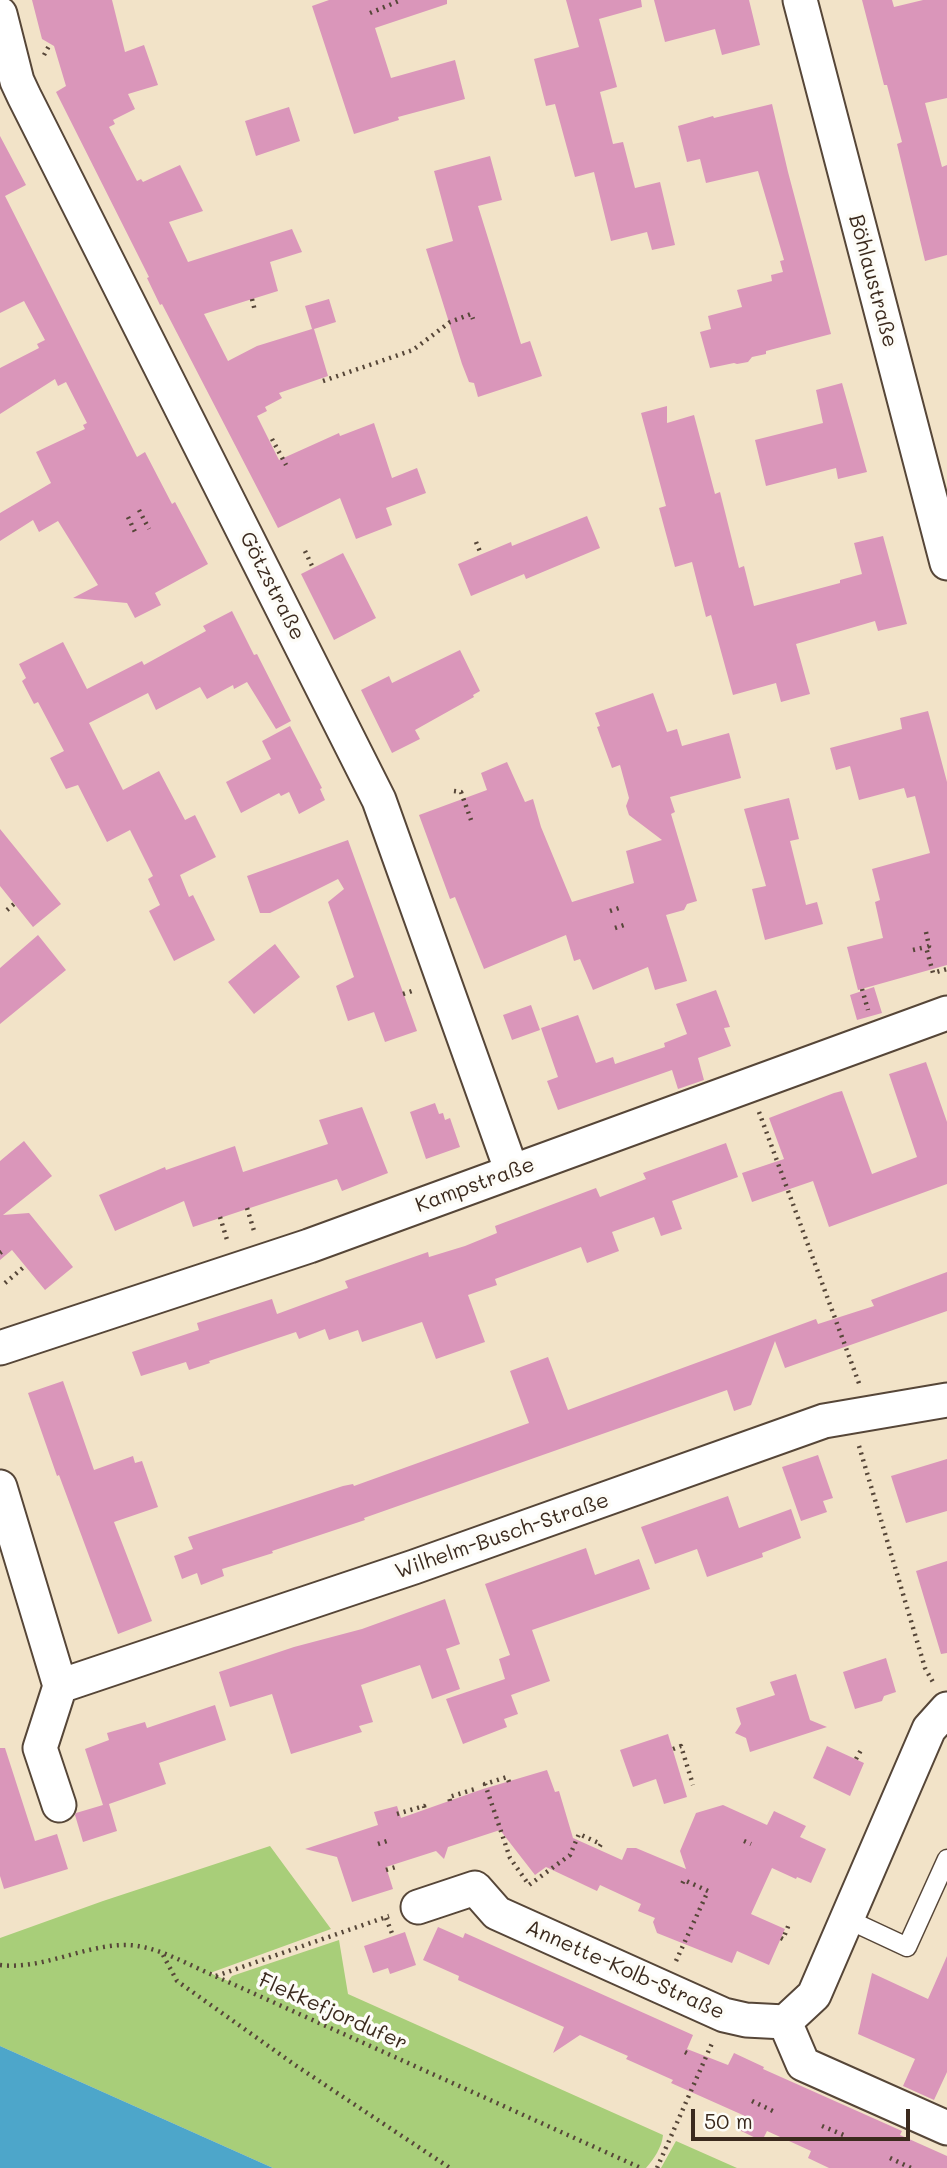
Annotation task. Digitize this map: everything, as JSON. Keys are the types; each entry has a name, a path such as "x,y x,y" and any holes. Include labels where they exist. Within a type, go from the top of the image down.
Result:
{"street":[{"name":"Böhlaustraße","path":"800,0 947,563"},
{"name":"Götzstraße","path":"0,13 14,71 24,96 379,800 512,1172"},
{"name":"Kampstraße","path":"1,1346 288,1253 947,1013"},
{"name":"Wilhelm-Busch-Straße","path":"60,1686 426,1563 824,1421 947,1400"},
{"path":"0,1488 60,1686 40,1748 58,1805"},
{"path":"941,1698 814,1995 785,2022 803,2064 947,2128"},
{"name":"Annette-Kolb-Straße","path":"418,1906 475,1888 497,1913 724,2015 746,2020 785,2022"}],"lane":[{"path":"846,1919 907,1947 947,1859"}],"path":[{"path":"370,13 399,1"},
{"path":"252,299 255,311"},
{"path":"323,381 413,350 450,322 471,314 473,319"},
{"path":"272,439 286,465"},
{"path":"139,510 149,528"},
{"path":"128,517 135,532"},
{"path":"476,542 481,554"},
{"path":"305,551 313,568"},
{"path":"454,791 461,792 471,820"},
{"path":"7,910 14,904"},
{"path":"610,911 622,907"},
{"path":"615,928 627,924"},
{"path":"913,950 929,946 926,932"},
{"path":"926,947 933,973 947,969"},
{"path":"862,989 870,1018"},
{"path":"757,1104 855,1374"},
{"path":"247,1208 258,1242"},
{"path":"220,1217 231,1251"},
{"path":"5,1283 25,1266"},
{"path":"859,1442 926,1668 941,1698"},
{"path":"673,1749 681,1746 693,1785"},
{"path":"856,1759 860,1750"},
{"path":"509,1782 507,1777 485,1784 510,1858 528,1885 570,1855 579,1834 601,1844 598,1849"},
{"path":"450,1801 449,1797 475,1788"},
{"path":"397,1814 424,1806 425,1810"},
{"path":"378,1844 390,1840"},
{"path":"744,1841 751,1843"},
{"path":"386,1870 399,1866"},
{"path":"665,1988 708,1891 684,1880 681,1886"},
{"path":"215,1976 418,1906"},
{"path":"389,1924 393,1936"},
{"path":"781,1938 783,1939 789,1924"},
{"name":"Flekkefjordufer","path":"0,1965 24,1964 123,1945 144,1946 641,2168"},
{"path":"163,1954 177,1981 295,2065 450,2168"},
{"path":"657,2168 724,2015"},
{"path":"752,2101 775,2112"},
{"path":"822,2126 846,2136"},
{"path":"890,2158 911,2168"}],"green space":[{"path":"270,1846 331,1929 210,1973 228,1981 232,1976 339,1940 348,1994 663,2135 655,2157 646,2168 273,2168 0,2046 0,1938"},
{"path":"676,2141 737,2168 661,2168"}],"water":[{"path":"0,2046 273,2168 0,2168"}],"building":[{"path":"32,0 112,0 125,52 144,45 158,85 128,94 135,109 113,120 115,124 109,127 137,181 141,179 143,182 180,165 203,211 169,222 188,262 292,229 302,252 270,262 278,291 204,314 228,361 257,346 312,329 305,306 329,299 336,322 314,329 328,376 279,393 282,398 265,407 267,411 257,416 279,460 339,433 340,436 374,423 392,478 417,468 426,493 386,508 392,525 356,539 340,498 278,528 162,304 160,305 147,278 149,277 56,92 66,86 54,46 42,39"},
{"path":"329,0 447,0 447,4 375,28 391,78 455,60 465,99 398,117 399,120 354,134 312,6"},
{"path":"566,0 641,0 642,7 599,19 617,87 600,92 613,144 623,142 635,188 660,182 675,245 652,250 647,232 611,241 594,172 575,177 555,104 546,106 534,59 579,47"},
{"path":"654,0 749,0 760,45 722,55 715,29 665,42"},
{"path":"862,0 892,0 894,7 923,0 947,0 947,98 925,103 942,167 947,165 947,255 925,261 897,144 902,142"},
{"path":"772,104 831,334 766,351 766,354 752,357 748,362 710,368 700,332 711,329 708,316 742,307 737,290 772,281 771,275 783,272 780,261 784,260 758,171 706,183 700,159 687,162 678,126"},
{"path":"289,107 300,141 256,156 245,121"},
{"path":"0,136 26,185 5,196 137,457 145,452 208,564 155,593 161,605 135,618 127,603 73,598 98,585 58,521 39,532 33,520 0,541 0,513 51,483 36,452 85,429 83,425 87,423 66,382 58,386 55,379 0,414 0,368 39,348 37,344 45,340 24,301 0,313"},
{"path":"490,156 502,200 478,206 521,344 530,341 542,376 478,397 474,383 469,382 462,364 426,249 453,241 434,171"},
{"path":"842,383 867,472 838,479 836,468 766,486 755,440 823,423 816,390"},
{"path":"667,406 667,423 694,415 715,494 720,492 739,568 744,566 754,606 840,583 840,580 862,574 854,543 883,536 907,624 878,631 875,621 796,644 810,694 781,702 776,683 733,695 711,615 706,617 692,562 675,567 659,508 666,506 641,413"},
{"path":"587,516 600,548 526,579 524,574 471,596 458,564 511,542 512,546"},
{"path":"343,553 376,618 334,640 301,574"},
{"path":"232,611 291,721 276,729 247,682 234,689 233,685 207,699 200,687 156,710 148,693 89,723 123,790 159,771 185,820 195,815 216,857 180,875 189,897 193,895 215,940 174,961 149,911 160,905 148,879 153,876 130,830 107,842 78,785 66,789 50,758 64,751 38,702 34,704 22,681 26,678 19,664 63,642 87,689 142,661 144,665 206,631 203,626"},
{"path":"460,650 480,691 415,730 420,739 392,753 361,690 389,676 392,683"},
{"path":"653,693 667,732 677,729 682,746 729,733 741,778 670,797 675,812 671,814 697,901 687,904 684,910 666,915 687,981 655,990 648,967 593,990 580,959 574,961 566,935 484,969 455,897 450,899 419,815 487,790 481,773 507,762 525,802 533,799 541,827 572,902 634,883 626,851 662,840 629,815 626,806 629,798 620,765 612,768 597,727 600,726 595,713"},
{"path":"928,711 947,782 947,965 858,990 847,947 883,938 875,902 880,900 872,869 930,853 915,796 907,798 904,788 859,800 850,766 836,770 830,748 902,729 900,718"},
{"path":"290,726 322,788 320,789 325,800 299,814 289,792 281,796 279,793 241,813 226,782 271,759 262,741"},
{"path":"789,798 799,839 790,841 806,905 817,902 823,924 765,940 752,889 766,886 744,809"},
{"path":"0,829 61,904 33,927 0,886"},
{"path":"348,840 417,1031 385,1042 374,1012 348,1021 336,986 354,977 328,902 344,889 338,879 270,913 260,913 247,876"},
{"path":"38,935 66,970 0,1024 0,968"},
{"path":"275,944 300,977 254,1014 228,982"},
{"path":"874,987 882,1013 857,1020 850,995"},
{"path":"716,990 730,1027 724,1028 731,1046 698,1058 704,1080 678,1089 672,1070 558,1110 547,1081 558,1077 541,1028 578,1015 596,1063 613,1057 615,1064 665,1047 664,1043 687,1034 676,1004"},
{"path":"531,1005 540,1030 512,1040 503,1015"},
{"path":"926,1062 947,1122 947,1184 829,1227 813,1181 752,1202 742,1173 784,1159 769,1118 834,1093 842,1091 872,1174 917,1157 889,1074"},
{"path":"435,1103 439,1114 443,1113 445,1120 450,1118 460,1147 426,1159 410,1112"},
{"path":"362,1107 388,1173 342,1191 337,1179 193,1227 184,1201 115,1231 99,1195 165,1167 166,1170 235,1146 243,1172 328,1144 319,1120"},
{"path":"24,1141 52,1176 3,1215 29,1213 73,1267 45,1290 12,1250 0,1260 0,1161"},
{"path":"726,1143 738,1177 672,1201 682,1229 661,1236 654,1217 612,1232 619,1251 587,1263 581,1247 495,1279 497,1285 468,1295 485,1342 436,1359 422,1322 362,1342 358,1330 329,1340 325,1329 299,1339 296,1332 189,1370 186,1362 141,1376 132,1352 199,1330 197,1323 272,1299 277,1314 348,1288 345,1281 428,1252 429,1257 465,1246 497,1233 495,1226 596,1188 600,1197 646,1179 643,1173"},
{"path":"947,1272 947,1311 785,1368 775,1341 751,1405 734,1411 727,1390 222,1569 224,1576 201,1585 197,1573 182,1579 174,1556 193,1549 188,1537 343,1486 354,1486 529,1423 510,1371 548,1357 568,1410 816,1319 818,1324 874,1306 871,1300"},
{"path":"63,1381 94,1470 133,1456 135,1463 142,1461 158,1507 114,1522 152,1621 118,1634 28,1393"},
{"path":"818,1455 833,1498 823,1501 827,1512 801,1521 782,1467"},
{"path":"947,1459 947,1511 906,1523 891,1476"},
{"path":"728,1496 739,1528 791,1509 801,1538 762,1553 763,1557 707,1577 697,1549 655,1564 641,1527"},
{"path":"586,1548 595,1575 639,1559 650,1589 532,1630 550,1681 511,1695 518,1714 504,1719 507,1727 463,1744 446,1699 505,1679 499,1659 510,1655 485,1584"},
{"path":"947,1561 947,1653 941,1654 916,1571"},
{"path":"445,1599 460,1644 446,1649 460,1689 432,1699 420,1665 361,1685 373,1722 359,1726 362,1732 291,1754 272,1694 230,1707 219,1672 294,1647 362,1629"},
{"path":"886,1658 896,1692 884,1696 882,1701 855,1709 843,1672"},
{"path":"796,1674 810,1720 827,1727 750,1752 746,1738 735,1733 741,1724 736,1708 775,1695 770,1682"},
{"path":"215,1705 226,1740 159,1763 166,1784 109,1804 117,1831 83,1842 76,1813 103,1805 85,1749 109,1740 107,1733 145,1722 147,1728"},
{"path":"668,1734 687,1797 664,1804 656,1779 633,1787 620,1750"},
{"path":"827,1746 864,1763 850,1796 813,1778"},
{"path":"0,1748 5,1748 35,1841 57,1834 68,1869 4,1889 0,1876"},
{"path":"547,1770 555,1792 559,1791 573,1838 622,1860 627,1848 636,1848 686,1869 680,1851 696,1813 723,1805 767,1825 774,1811 806,1826 800,1837 826,1849 811,1883 772,1868 751,1914 785,1929 769,1965 737,1951 732,1963 657,1933 653,1922 655,1918 638,1911 641,1904 600,1885 597,1891 546,1867 535,1875 500,1830 448,1847 444,1859 436,1851 386,1867 393,1889 352,1902 337,1857 305,1849 378,1825 374,1812 397,1806 401,1818"},
{"path":"438,1927 463,1938 465,1933 693,2035 687,2049 728,2065 734,2053 764,2067 763,2069 902,2131 900,2135 947,2156 947,2168 829,2168 808,2158 811,2151 767,2131 762,2141 739,2130 745,2116 671,2083 673,2080 626,2059 628,2056 580,2035 553,2053 564,2027 458,1980 459,1976 423,1960"},
{"path":"405,1932 416,1965 390,1974 388,1968 373,1973 364,1946"},
{"path":"947,1956 947,2072 934,2100 903,2086 915,2059 858,2034 872,1973 928,1999"}]}
